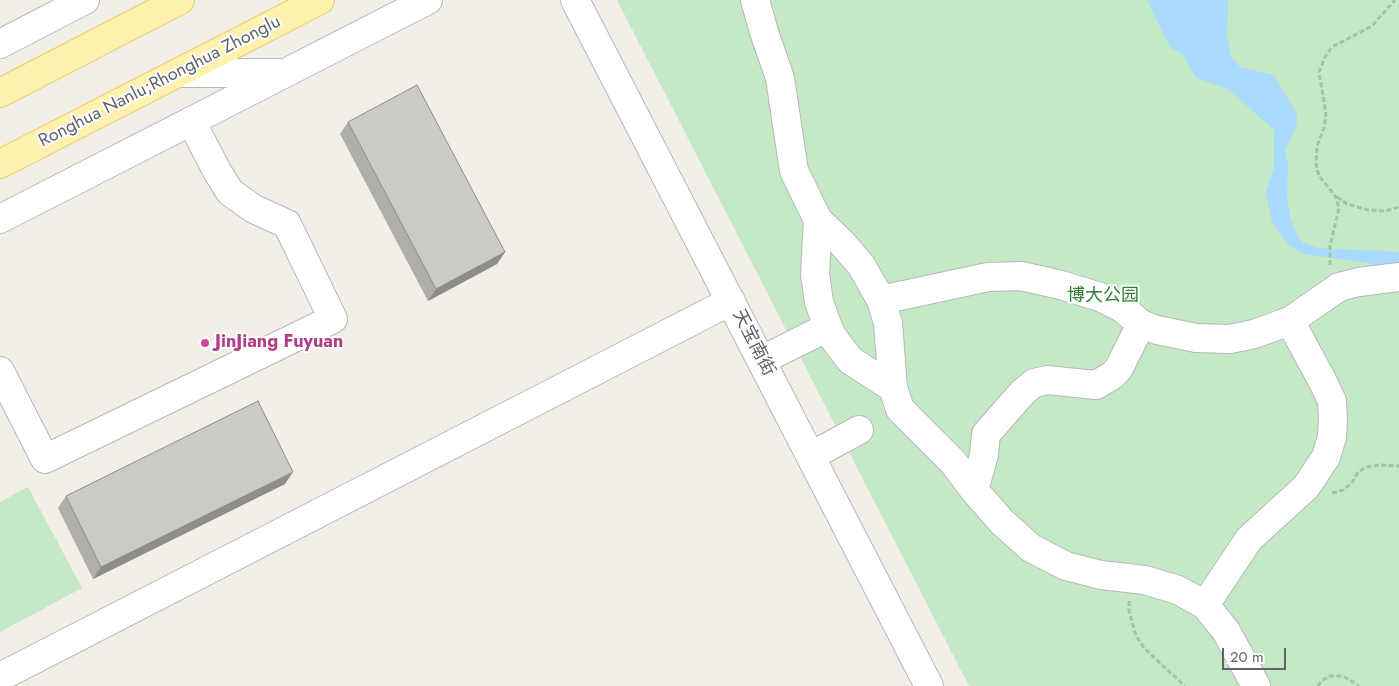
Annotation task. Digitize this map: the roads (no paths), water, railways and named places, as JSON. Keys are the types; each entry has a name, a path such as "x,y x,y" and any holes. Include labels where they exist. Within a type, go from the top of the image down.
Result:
{"main road":[{"path":"0,93 180,0"},
{"name":"Ronghua Nanlu;Rhonghua Zhonglu","path":"0,164 320,0"}],"street":[{"path":"0,44 85,0"},
{"path":"0,219 428,0"},
{"name":"天宝南街","path":"575,0 929,686"},
{"path":"755,0 780,78 794,171 818,220 842,242 862,265 881,300 888,322 894,403"},
{"path":"179,73 285,73"},
{"path":"0,370 45,459 333,319 287,224 254,209 230,192 191,121"},
{"path":"818,220 815,274 819,302 832,336 850,360 954,462 974,490 1002,522 1031,548 1066,566 1101,575 1146,580 1178,590 1205,605 1226,631 1256,686"},
{"path":"881,300 988,277 1021,276 1061,285 1100,297 1122,308 1141,324 1158,330 1196,338 1230,339 1254,334 1290,321 1339,287 1359,282 1398,277"},
{"path":"0,677 731,301"},
{"path":"1205,605 1249,539 1306,487 1326,456 1332,437 1332,401 1290,321"},
{"path":"974,490 984,455 986,434 1023,392 1034,383 1047,380 1096,384 1113,375 1119,368 1141,324"},
{"path":"762,360 828,327"},
{"path":"811,456 859,430"}],"water":[{"path":"1147,0 1228,0 1227,35 1231,57 1240,67 1274,75 1297,114 1297,123 1285,151 1288,165 1287,196 1295,232 1303,243 1319,248 1399,252 1399,271 1395,267 1304,254 1288,245 1272,222 1266,192 1274,168 1274,130 1228,89 1196,78 1182,53 1171,49"}],"place":[{"name":"JinJiang Fuyuan","path":"205,343"}],"park label":[{"name":"博大公园","path":"1103,297"}]}
